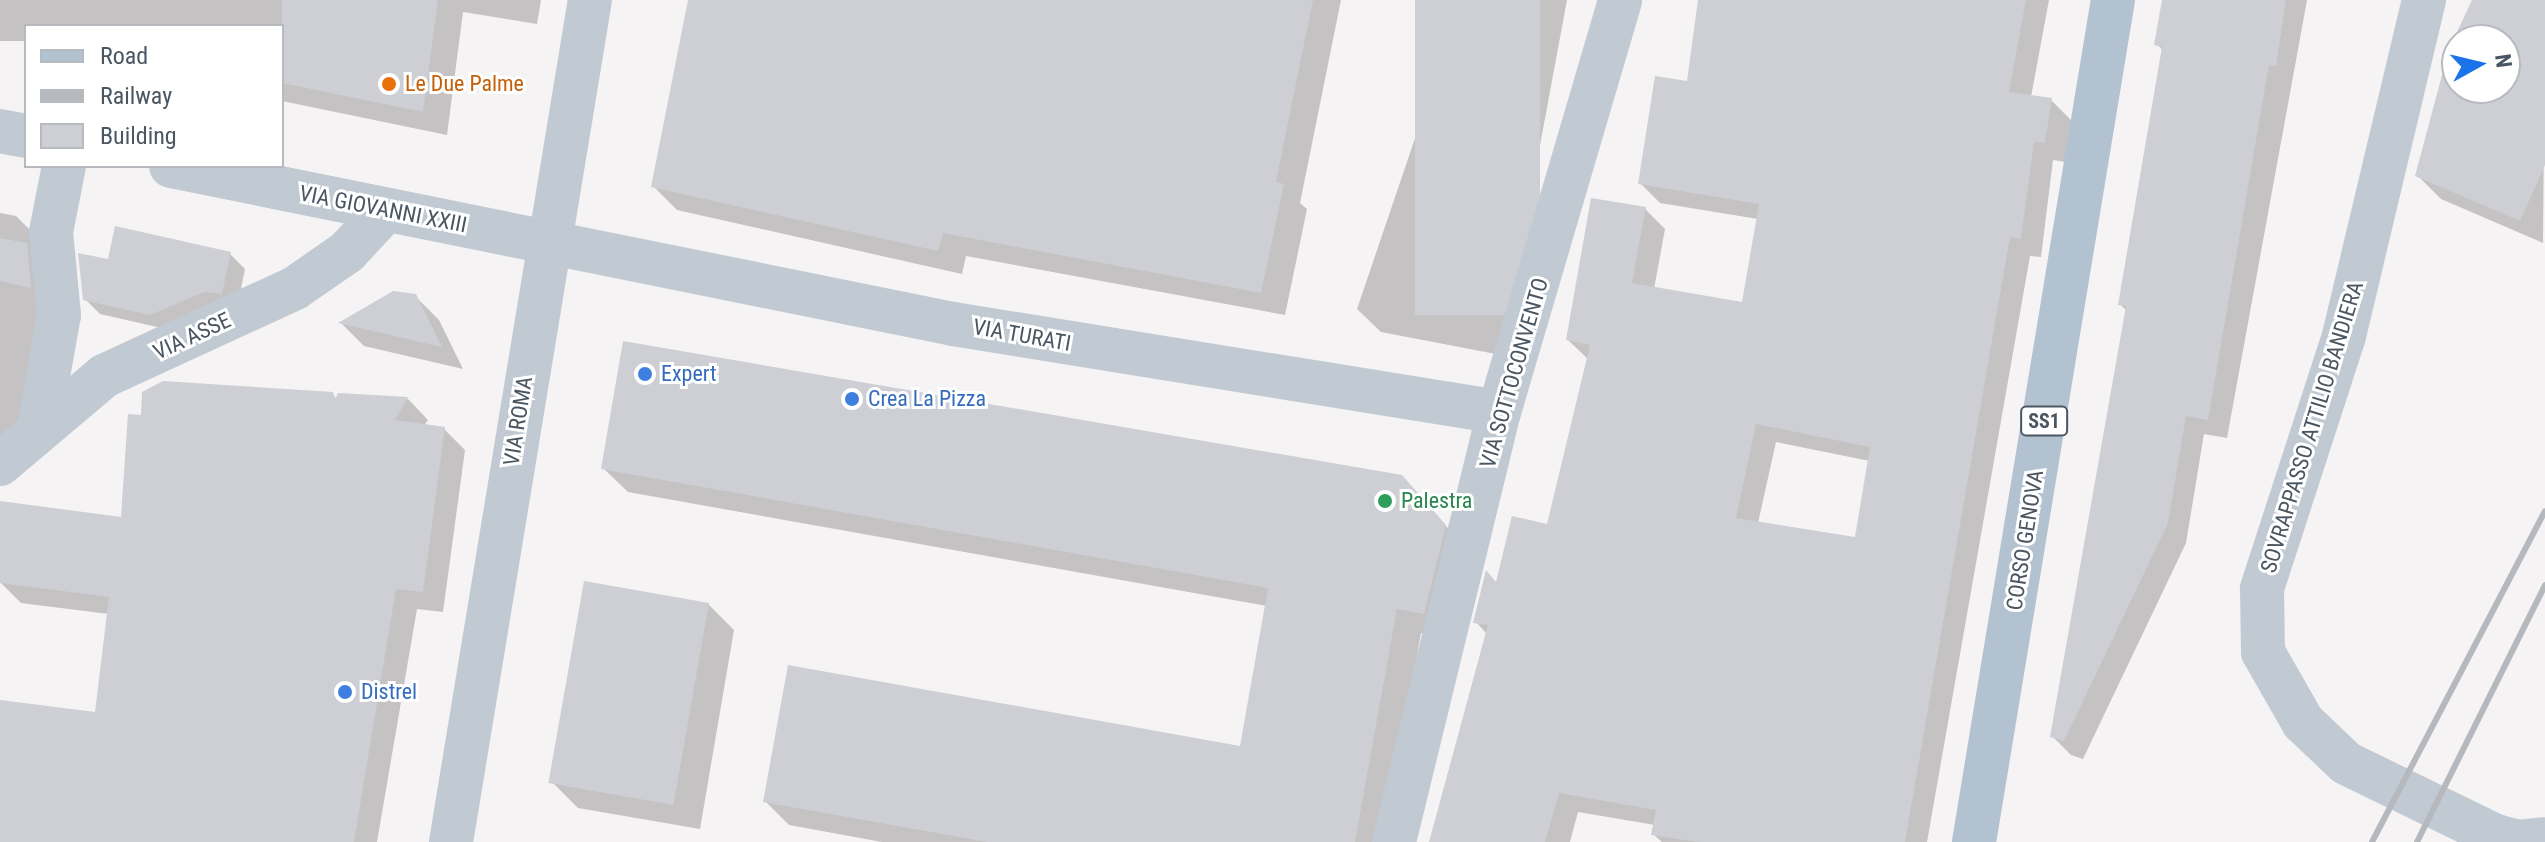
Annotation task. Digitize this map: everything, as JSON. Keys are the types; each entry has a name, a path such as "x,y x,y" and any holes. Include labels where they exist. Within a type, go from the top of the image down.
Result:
{"main road":[{"name":"CORSO GENOVA","path":"1974,842 2113,0"}],"street":[{"name":"VIA ROMA","path":"451,842 590,0"},
{"name":"VIA SOTTOCONVENTO","path":"1394,842 1499,412 1620,0"},
{"name":"SOVRAPPASSO ATTILIO BANDIERA","path":"2424,0 2344,336 2262,589 2263,652 2303,722 2346,763 2496,836 2542,841"},
{"path":"0,131 24,136"},
{"path":"39,427 59,315 51,232 64,168"},
{"name":"VIA GIOVANNI XXIII","path":"181,168 548,244"},
{"name":"VIA ASSE","path":"0,464 39,427 104,376 295,288 347,252 386,210"},
{"name":"VIA TURATI","path":"548,244 953,324 1499,412"}],"building":[{"path":"282,0 438,0 423,112 284,83"},
{"path":"688,0 1313,0 1276,182 1284,184 1261,293 943,233 938,251 651,187"},
{"path":"1415,0 1540,0 1540,315 1415,315"},
{"path":"1698,0 2026,0 2009,92 2052,98 2045,143 2034,142 2021,239 2010,237 1905,842 1698,842 1651,835 1656,810 1559,793 1545,842 1429,842 1488,625 1473,623 1486,570 1496,582 1512,516 1547,524 1590,345 1566,340 1591,198 1646,207 1632,283 1742,302 1759,204 1638,184 1655,76 1687,81","holes":["1756,424 1870,447 1855,537 1736,518"]},
{"path":"2162,0 2286,0 2276,66 2269,65 2208,420 2186,416 2168,523 2064,741 2050,737 2126,306 2118,305 2162,47 2154,45"},
{"path":"2472,0 2545,0 2545,165 2520,221 2415,176 2441,79 2441,104 2521,104 2521,24 2461,24"},
{"path":"115,226 231,252 222,294 204,292 150,315 83,300 78,253 108,259"},
{"path":"0,238 27,243 31,288 0,281"},
{"path":"393,291 416,294 442,347 338,323"},
{"path":"623,341 1402,475 1446,525 1424,614 1397,609 1355,842 987,842 763,802 788,665 1240,746 1268,588 601,469"},
{"path":"163,381 333,392 335,399 338,393 408,397 395,420 445,427 423,592 396,589 354,842 0,842 0,700 95,712 109,597 0,583 0,501 121,517 128,414 141,415 142,392"},
{"path":"584,581 709,603 673,805 548,783"}],"railway":[{"path":"2372,842 2545,511"},
{"path":"2417,842 2545,585"}],"place":[{"name":"Le Due Palme","path":"389,84"},
{"name":"Expert","path":"645,374"},
{"name":"Crea La Pizza","path":"852,399"},
{"name":"Palestra","path":"1385,501"},
{"name":"Distrel","path":"345,692"}]}
